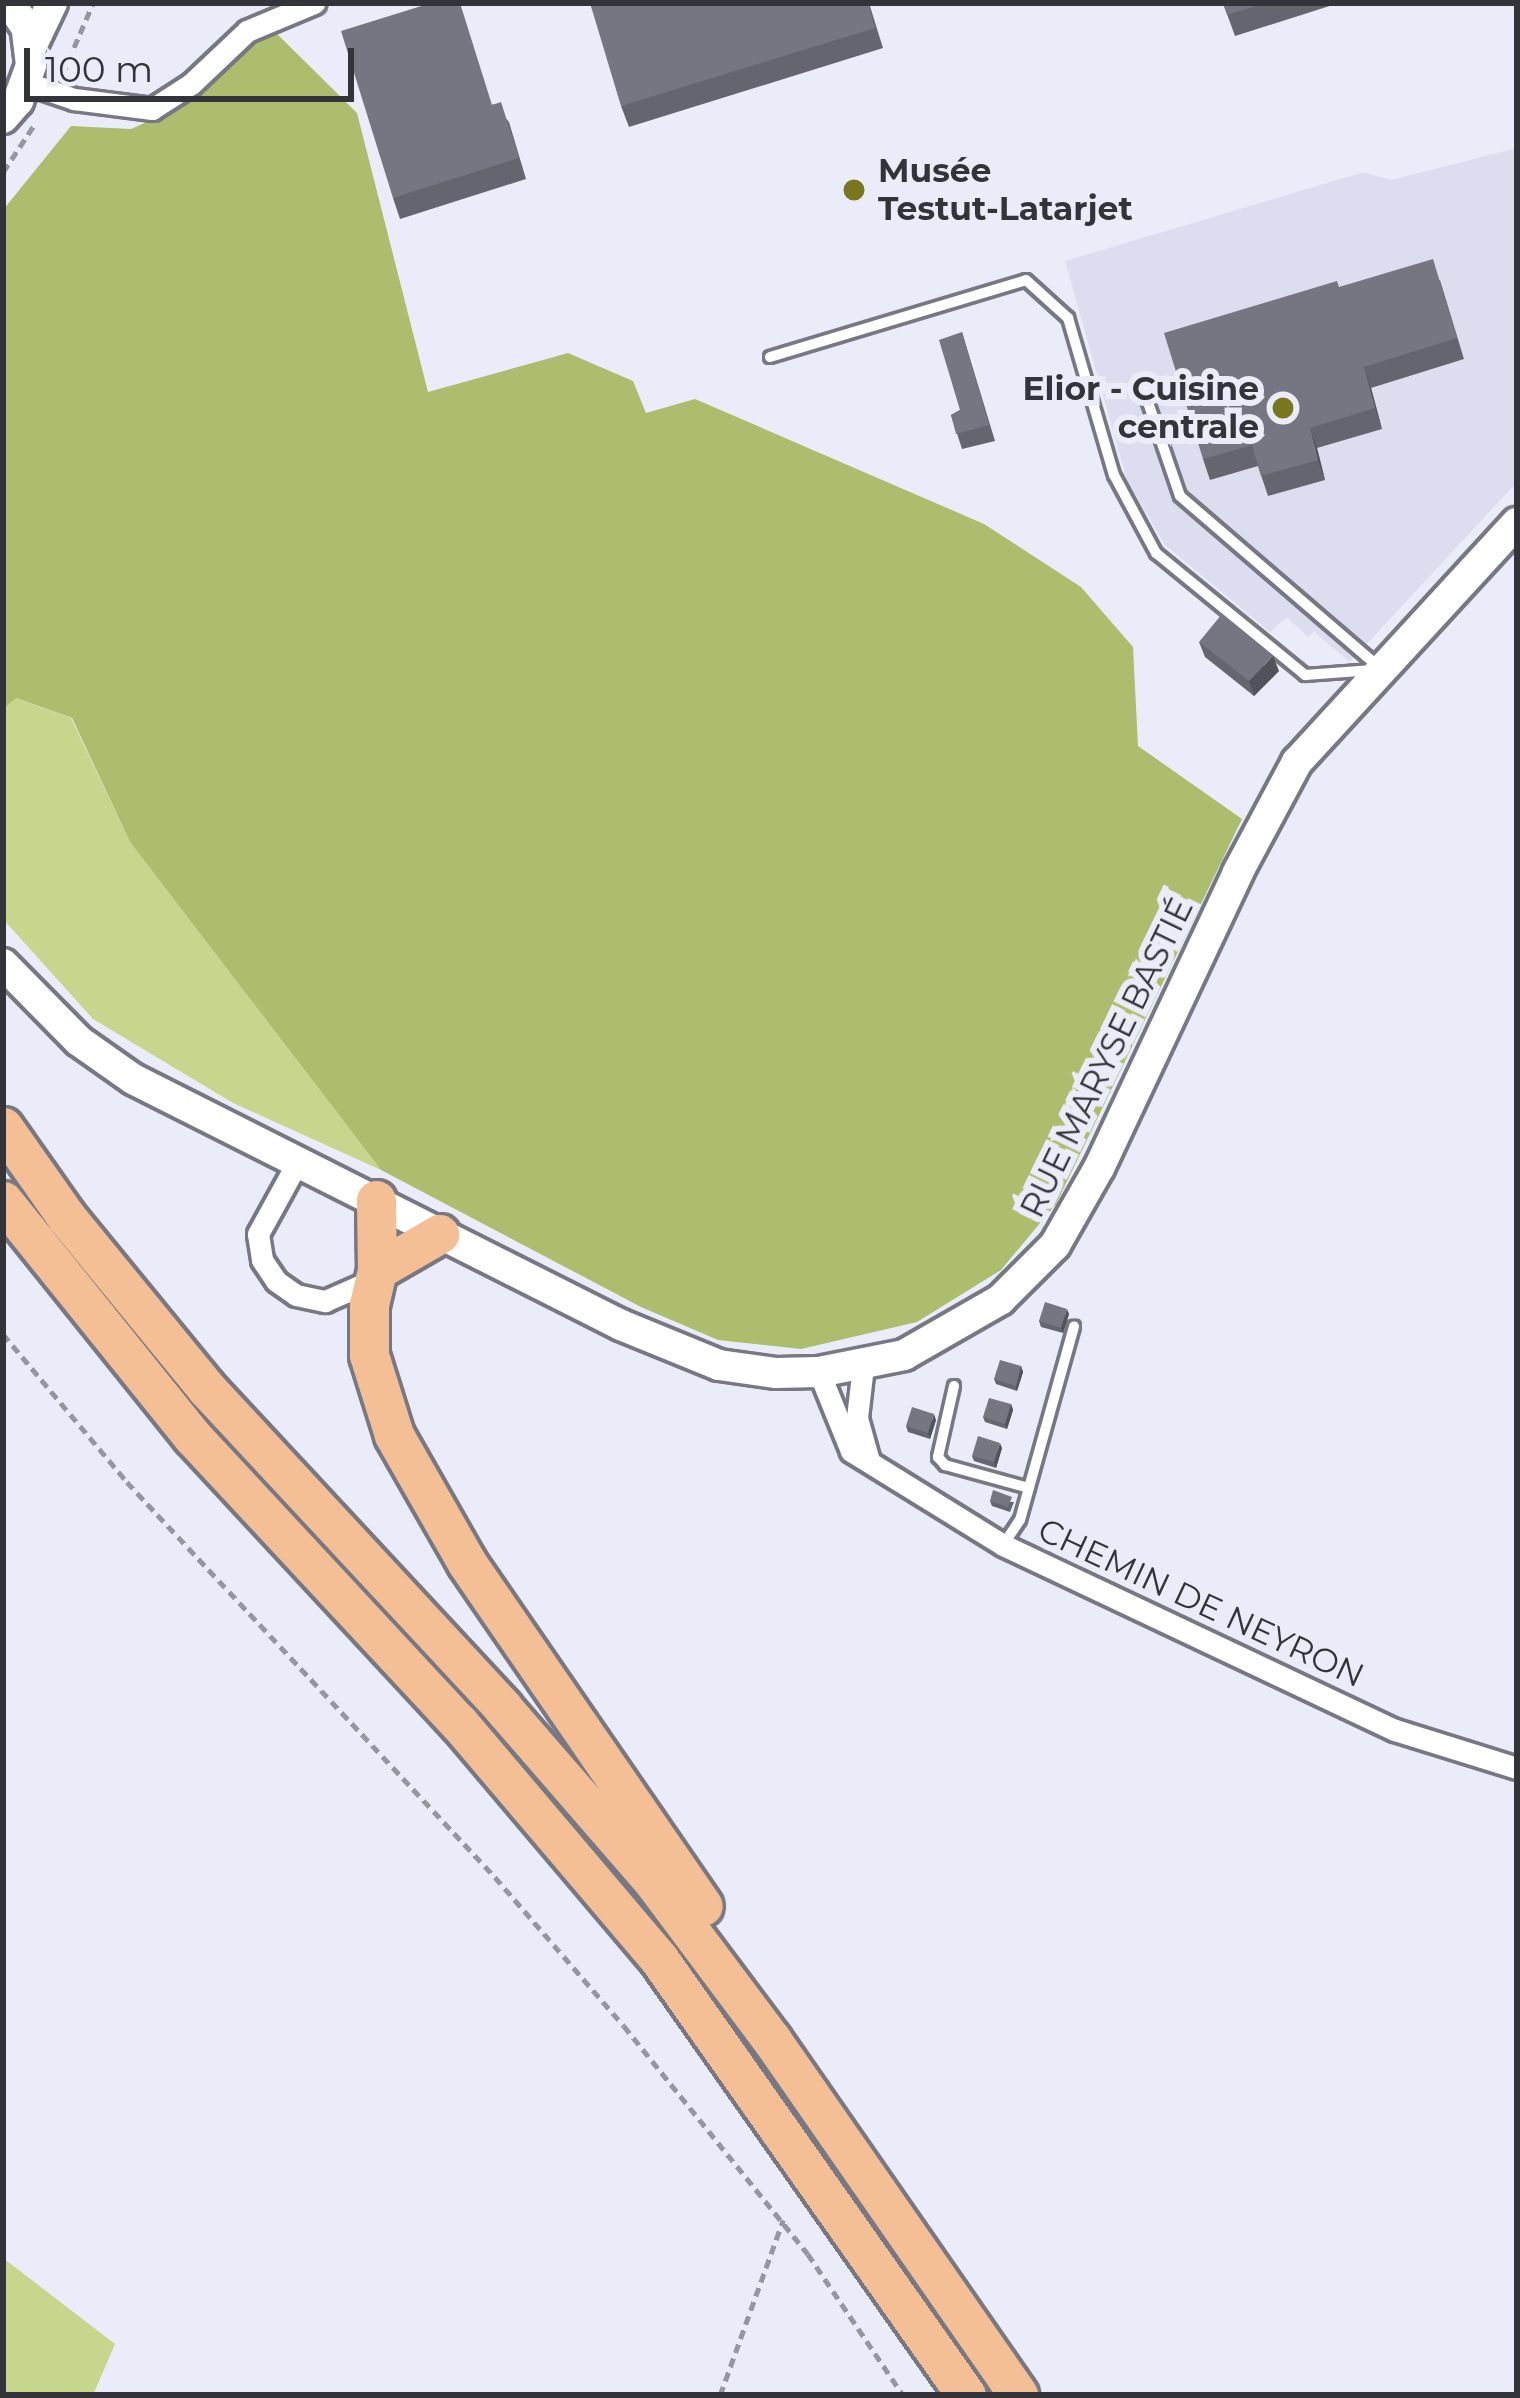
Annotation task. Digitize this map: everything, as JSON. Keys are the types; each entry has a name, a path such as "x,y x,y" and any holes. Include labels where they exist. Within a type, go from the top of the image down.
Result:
{"highway":[{"path":"3,1127 67,1218 207,1389 502,1707 652,1880 1018,2395"},
{"path":"376,1200 376,1274 368,1330 372,1374 417,1483 829,2090 830,2125"},
{"path":"3,1205 192,1436 517,1788 659,1959 966,2395"},
{"path":"376,1274 439,1234"}],"main road":[{"path":"10,3 31,47"},
{"path":"3,118 27,83 31,47 52,3"},
{"name":"RUE MARYSE BASTIÉ","path":"3,964 50,1015 107,1062 621,1325 718,1365 776,1373 863,1366 904,1355 971,1322 1028,1276 1054,1245 1100,1168 1238,872 1297,762 1517,523"}],"street":[{"path":"27,83 96,103 152,110 190,84 248,31 314,3"},
{"path":"297,1163 258,1234 269,1270 296,1295 325,1301 376,1274"},
{"path":"863,1366 857,1418 872,1467"},
{"name":"CHEMIN DE NEYRON","path":"819,1372 844,1439 872,1467 1012,1551 1395,1730 1517,1768"}],"lane":[{"path":"770,356 1026,280 1068,318 1114,475 1156,554 1304,675 1382,670"},
{"path":"1141,382 1180,496 1382,670"},
{"path":"1012,1551 1074,1326"},
{"path":"954,1386 938,1457 945,1465 1029,1488"}],"path":[{"path":"85,16 93,3"},
{"path":"3,1334 127,1482 509,1893 783,2221 903,2395"},
{"path":"719,2395 783,2221"}],"shaded area":[{"path":"1517,148 1517,482 1350,662 1314,632 1308,637 1287,617 1270,632 1165,545 1127,480 1065,261 1364,172 1391,180"}],"green space":[{"path":"264,21 357,113 428,392 568,353 633,381 646,413 695,399 984,524 1081,587 1133,647 1138,746 1242,819 1056,1204 1001,1270 917,1322 801,1349 718,1340 641,1307 381,1170 130,842 72,718 16,698 3,709 3,210 71,126 131,129 174,110"},
{"path":"15,698 71,718 130,842 381,1170 233,1103 93,1019 3,919 3,709"},
{"path":"3,2258 115,2344 93,2395 3,2395"}],"building":[{"path":"431,3 460,3 492,105 501,102 519,158 393,198 341,31"},
{"path":"590,3 868,3 875,28 621,106"},
{"path":"1223,3 1266,3 1227,15"},
{"name":"Elior - Cuisine centrale","path":"1433,259 1457,338 1364,367 1375,408 1310,428 1318,460 1261,476 1252,445 1203,459 1164,333 1337,281 1339,287"},
{"path":"962,332 989,425 956,434 951,415 960,410 939,340"},
{"path":"1222,614 1273,656 1249,681 1199,642"},
{"path":"1045,1302 1067,1309 1061,1328 1039,1321"},
{"path":"1000,1360 1021,1366 1016,1386 994,1379"},
{"path":"989,1398 1011,1404 1005,1424 983,1417"},
{"path":"912,1407 934,1414 928,1433 906,1426"},
{"path":"978,1436 1000,1443 994,1462 972,1456"},
{"path":"993,1490 1012,1497 1008,1507 990,1501"}],"place":[{"name":"Musée Testut-Latarjet","path":"854,190"},
{"name":"Elior - Cuisine centrale","path":"1283,408"}]}
